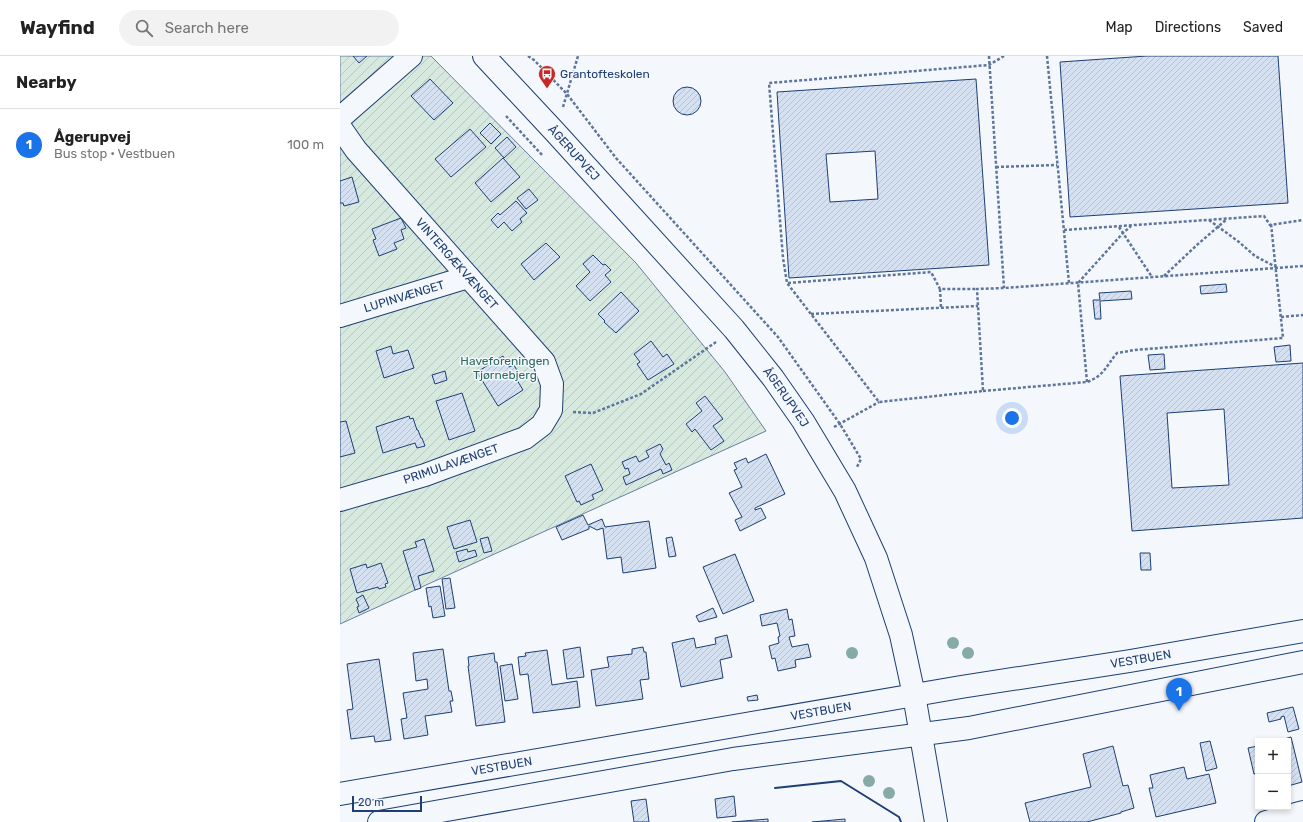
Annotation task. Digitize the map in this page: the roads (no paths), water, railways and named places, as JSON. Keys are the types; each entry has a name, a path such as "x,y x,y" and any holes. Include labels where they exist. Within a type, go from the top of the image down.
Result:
{"street":[{"path":"340,118 411,56"},
{"name":"ÅGERUPVEJ","path":"484,56 734,329 773,378 813,437 846,493 876,558 901,635 914,696 936,822"},
{"name":"VINTERGÆKVÆNGET","path":"340,127 356,150 544,362 552,384 551,410"},
{"name":"LUPINVÆNGET","path":"340,316 468,277"},
{"name":"PRIMULAVÆNGET","path":"340,500 425,474 525,438 542,425 551,410"},
{"name":"VESTBUEN","path":"340,794 1303,631"},
{"path":"379,822 733,760 969,728 1303,662"},
{"path":"1266,822 1303,812"}],"place":[{"name":"Grantofteskolen","path":"547,89"},
{"name":"Ågerupvej","path":"1179,711"}],"park label":[{"name":"Haveforeningen Tjørnebjerg","path":"505,368"}]}
